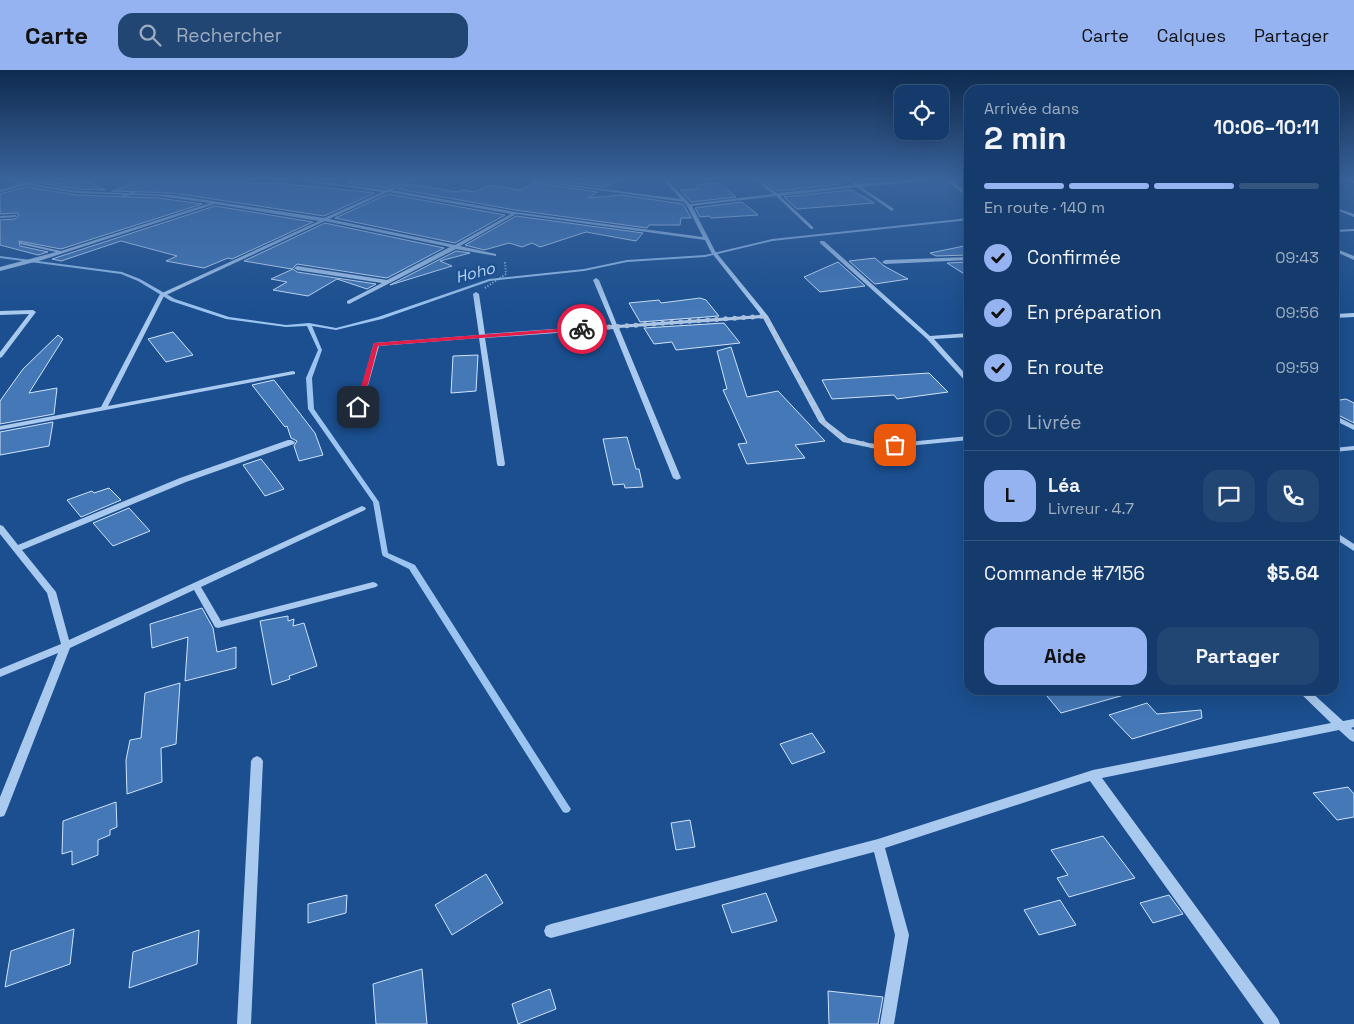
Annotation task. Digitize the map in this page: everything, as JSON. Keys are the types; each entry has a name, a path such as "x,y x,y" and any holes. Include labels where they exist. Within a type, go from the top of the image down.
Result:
{"street":[{"path":"0,269 24,264 151,224"},
{"path":"103,409 164,294 317,224"},
{"path":"343,224 494,255"},
{"path":"350,302 497,224"},
{"path":"593,224 707,239"},
{"path":"698,224 718,258 765,316 823,422 846,440 877,447 964,438"},
{"path":"806,224 811,228"},
{"path":"1339,231 1354,230"},
{"path":"822,242 928,338 964,377"},
{"path":"22,243 62,252"},
{"path":"1339,251 1354,258"},
{"path":"885,262 964,258"},
{"path":"297,268 387,282"},
{"path":"596,280 677,478"},
{"path":"476,294 501,464"},
{"path":"0,313 33,312 0,356"},
{"path":"1339,316 1354,314"},
{"path":"358,407 376,344 765,316"},
{"path":"928,338 964,336"},
{"path":"0,428 294,373"},
{"path":"1339,420 1354,428"},
{"path":"17,550 182,480 291,442"},
{"path":"1339,450 1354,448"},
{"path":"0,673 66,646 362,508"},
{"path":"0,528 50,592 66,646 0,812"},
{"path":"1339,538 1354,548"},
{"path":"196,585 218,625 373,585"},
{"path":"1309,695 1348,724 1354,738"},
{"path":"551,931 878,845 1092,775 1348,724"},
{"path":"244,1024 257,761"},
{"path":"1092,775 1274,1024"},
{"path":"878,845 902,935 887,1024"}],"path":[{"path":"496,282 506,274"}],"building":[{"path":"0,224 141,224 61,249 19,241 20,246 48,252 38,255 0,245"},
{"path":"161,224 310,224 232,259 228,258 204,268 166,261 177,256 121,241 61,261 52,259"},
{"path":"324,224 444,248 387,278 297,264 292,269 244,261"},
{"path":"361,224 490,224 455,243"},
{"path":"503,224 572,224 643,233 636,241 586,232 540,247 532,243 522,247 509,243 484,250 465,245"},
{"path":"614,224 680,224 649,225 647,228"},
{"path":"964,246 964,255 936,256 930,253"},
{"path":"456,251 470,253 440,261 452,266 390,285"},
{"path":"875,258 884,266 908,279 875,284 849,261"},
{"path":"838,262 865,286 820,292 804,277"},
{"path":"964,262 964,274 947,263"},
{"path":"293,269 297,272 376,284 367,289 337,279 308,296 273,290 287,282 271,279"},
{"path":"700,298 706,300 719,316 640,322 629,303 659,300 661,303"},
{"path":"724,323 740,343 676,350 672,342 654,344 644,328"},
{"path":"173,332 193,355 166,362 148,339"},
{"path":"58,335 63,339 29,393 57,388 54,414 0,424 0,401 23,369"},
{"path":"731,347 747,397 778,391 825,441 795,445 805,458 747,464 738,444 747,443 723,390 727,389 717,351"},
{"path":"478,355 476,391 451,393 453,356"},
{"path":"929,373 948,392 897,399 894,395 832,399 822,380"},
{"path":"274,380 315,433 323,455 299,461 294,446 297,441 291,438 287,426 285,427 252,385"},
{"path":"1346,399 1354,403 1354,423 1339,416 1339,400"},
{"path":"53,422 49,446 0,455 0,432"},
{"path":"627,437 636,469 639,469 643,487 625,488 624,484 613,485 603,439"},
{"path":"261,459 284,489 265,496 243,465"},
{"path":"109,488 121,500 81,517 67,500 92,491 94,493"},
{"path":"129,508 150,531 113,546 93,523"},
{"path":"202,608 213,628 217,652 236,647 236,668 185,681 188,637 152,648 150,624"},
{"path":"288,616 288,621 294,619 293,626 304,623 317,666 289,676 290,679 272,685 260,621"},
{"path":"180,683 176,744 161,748 162,782 127,794 126,760 130,740 141,738 145,693"},
{"path":"1046,695 1124,695 1061,713"},
{"path":"1147,703 1157,714 1201,710 1202,718 1132,739 1109,715"},
{"path":"812,733 825,752 792,764 780,744"},
{"path":"1348,787 1354,794 1354,817 1337,820 1313,793"},
{"path":"116,802 117,827 110,830 110,835 98,840 98,855 72,865 72,851 62,854 63,821"},
{"path":"690,820 695,847 676,850 671,823"},
{"path":"1103,836 1135,878 1069,897 1057,878 1068,875 1051,850"},
{"path":"486,874 503,903 452,935 435,905"},
{"path":"766,893 777,921 732,933 722,905"},
{"path":"347,895 346,913 308,923 308,904"},
{"path":"1169,895 1183,914 1153,923 1140,903"},
{"path":"1060,900 1076,925 1039,935 1024,910"},
{"path":"74,929 70,964 5,987 11,951"},
{"path":"199,930 197,964 129,988 133,952"},
{"path":"422,969 427,1024 376,1024 373,984"},
{"path":"550,989 556,1009 518,1024 512,1004"},
{"path":"828,991 883,997 878,1024 829,1024"}],"waterway":[{"name":"Hoho","path":"309,324 336,329 380,318 489,280 584,270 627,261 705,256 772,240 927,224"},
{"name":"Hoho","path":"0,257 122,273 139,280 173,300 228,318 286,326 309,324"},
{"path":"309,324 320,350 309,378 311,409 376,502 385,554 412,567 566,809"}],"way so far":[{"path":"582,329 765,316 797,370 823,422 846,440 877,447 895,445"}],"route":[{"path":"358,407 376,344 582,329"}]}
